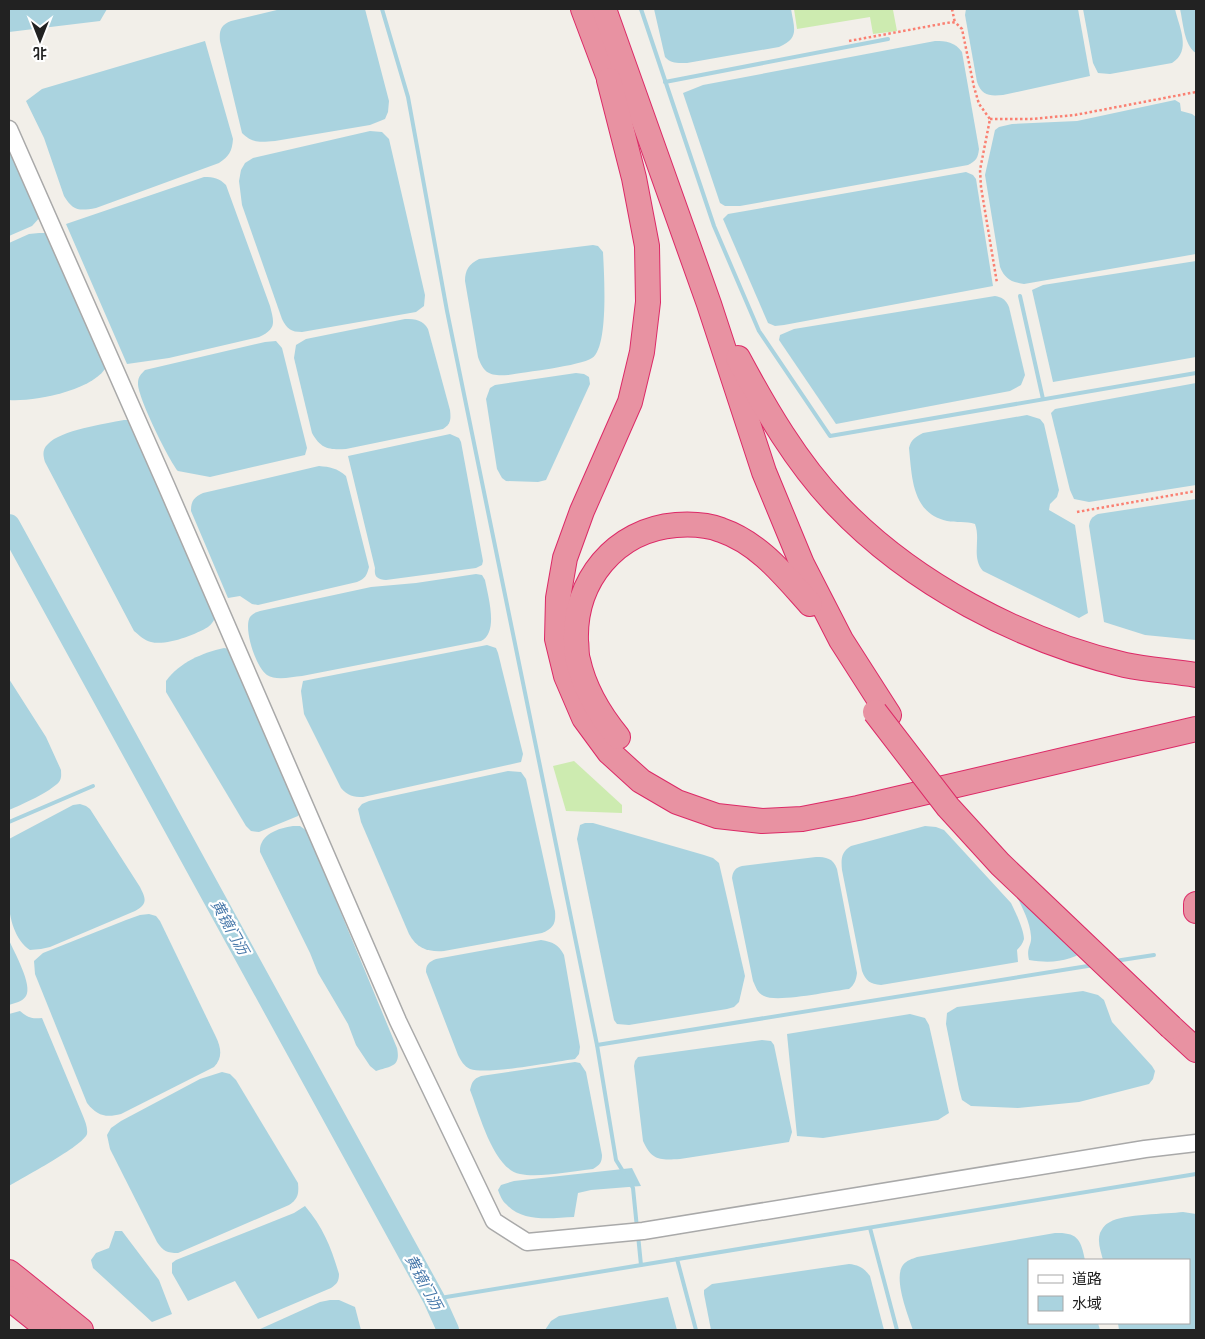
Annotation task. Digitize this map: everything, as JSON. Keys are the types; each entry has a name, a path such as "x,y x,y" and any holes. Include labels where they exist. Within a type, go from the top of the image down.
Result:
{"highway":[{"path":"583,9 609,80 645,165 810,604 875,712 948,807 1000,864 1183,1025"},
{"path":"604,9 709,304 760,474 802,564 841,640 889,715 978,822 1038,884 1183,1025 1196,1050"},
{"path":"609,80 634,178 647,246 648,302 642,352 630,402 582,511 565,558 558,598 557,639 566,676 584,718 609,752 641,781 677,802 717,816 762,821 802,819 858,808 1196,729"},
{"path":"709,304 766,410 801,462 837,506 882,546 946,591 992,617 1057,645 1125,665 1196,675"},
{"path":"810,604 779,569 754,546 720,529 690,524 661,526 634,536 612,552 588,582 580,604 576,628 577,659 587,686 602,717 626,748 654,771 686,788 720,801 758,806 804,803 858,793 1196,714"},
{"path":"1196,904 1196,911"},
{"path":"9,1272 80,1330"},
{"path":"9,1298 49,1330"}],"street":[{"path":"9,129 170,494 398,1021 494,1221 527,1242 643,1232 1135,1150 1196,1143"}],"path":[{"path":"952,9 955,23 962,29 979,104 990,119 980,170 981,187 997,283"},
{"path":"849,41 955,23"},
{"path":"990,119 1075,114 1196,92"},
{"path":"1077,512 1196,491"}],"green space":[{"path":"794,9 900,9 893,10 897,31 873,34 870,17 797,29"},
{"path":"574,761 622,805 622,813 566,811 553,766"}],"water":[{"path":"9,9 107,9 100,21 9,32"},
{"path":"281,9 365,9 389,101 385,119 370,125 275,141 254,141 242,133 220,41 220,31 225,24 231,21"},
{"path":"654,9 791,9 794,32 786,44 779,47 687,63 675,63 665,57"},
{"path":"966,9 1078,9 1090,76 1003,95 984,93 977,82 965,15"},
{"path":"1083,9 1175,9 1183,38 1181,52 1172,63 1110,74 1098,73 1093,63"},
{"path":"1180,9 1196,9 1196,53 1192,50 1186,39"},
{"path":"205,41 233,139 228,156 219,163 96,208 85,210 77,209 70,205 64,196 44,138 26,101 42,89"},
{"path":"935,41 950,43 962,52 979,149 977,157 973,162 968,165 740,206 725,206 720,203 683,93 703,85"},
{"path":"1175,100 1180,103 1181,111 1196,117 1196,254 1024,284 1012,281 1006,277 1000,267 985,175 995,130 1012,124 1077,121"},
{"path":"370,131 382,132 389,139 425,295 424,306 416,312 302,332 292,331 282,319 242,205 239,181 241,170 245,163 253,158"},
{"path":"9,138 42,215 32,226 9,236"},
{"path":"966,172 973,175 976,179 993,286 784,325 775,326 768,323 723,219 728,214"},
{"path":"204,177 216,178 226,185 270,306 273,324 269,331 259,337 169,358 127,364 66,224"},
{"path":"46,233 107,365 101,374 78,388 33,399 9,400 9,243 29,234"},
{"path":"593,245 598,246 603,252 604,309 601,340 592,358 565,366 508,375 488,373 478,357 465,281 470,265 479,259"},
{"path":"1196,261 1196,357 1053,382 1032,290 1043,285"},
{"path":"995,296 1004,299 1009,307 1025,375 1021,385 1010,391 836,424 779,340 780,335 794,329"},
{"path":"405,319 419,321 428,329 450,410 449,423 443,429 346,449 330,449 322,445 312,433 294,358 296,345 306,339"},
{"path":"276,341 282,348 307,448 305,455 210,477 178,471 161,442 143,401 138,383 141,374 145,370"},
{"path":"576,373 589,377 590,384 546,480 538,482 506,481 497,469 486,399 490,388 495,385"},
{"path":"1196,383 1196,485 1089,502 1074,499 1070,490 1051,413 1055,409"},
{"path":"1027,415 1040,419 1044,424 1059,490 1057,497 1050,504 1049,510 1075,525 1088,613 1079,618 983,571 979,566 975,524 947,521 935,517 920,502 913,482 909,448 912,441 923,433"},
{"path":"131,420 217,614 208,627 172,641 151,642 134,631 45,462 44,450 54,439 83,428"},
{"path":"450,434 459,438 461,442 483,561 482,565 476,568 386,580 378,578 375,574 348,456"},
{"path":"319,466 333,468 346,476 369,567 365,576 357,582 258,605 252,604 240,596 228,598 191,511 194,500 203,493"},
{"path":"1196,499 1196,640 1145,635 1104,622 1089,526 1092,518 1098,514"},
{"path":"476,574 482,575 485,580 491,614 490,630 481,641 284,678 275,678 267,675 259,665 252,648 248,622 251,616 259,611 371,587 416,583"},
{"path":"487,645 496,648 498,653 523,754 521,762 363,797 351,796 346,793 341,788 304,714 301,691 303,681"},
{"path":"224,648 230,649 300,812 298,816 259,832 251,831 246,826 166,692 166,681 178,669 192,659"},
{"path":"9,679 46,737 61,770 61,779 49,790 9,810"},
{"path":"508,771 521,772 526,779 555,911 553,925 542,933 444,951 423,949 409,934 361,822 358,809 362,804 369,801"},
{"path":"80,804 90,809 140,887 145,901 135,911 50,947 30,950 20,941 10,914 8,899 9,839 73,805"},
{"path":"593,823 704,855 713,858 719,863 745,976 739,1002 734,1007 629,1025 617,1024 614,1020 577,839 580,825"},
{"path":"293,826 300,826 307,831 397,1048 398,1059 390,1067 376,1071 370,1066 356,1045 348,1024 318,973 260,852 263,841 270,833"},
{"path":"925,826 944,830 1011,903 1024,935 1023,942 1017,950 1018,962 881,985 874,984 867,980 862,971 842,870 842,856 851,846"},
{"path":"816,857 829,859 837,869 857,973 856,980 849,989 805,996 771,998 764,996 758,992 753,981 732,878 733,873 742,866"},
{"path":"1028,887 1092,947 1077,956 1062,960 1046,962 1029,960 1030,931 1026,916 1017,897"},
{"path":"149,914 156,916 160,921 216,1037 220,1056 214,1067 121,1114 106,1116 94,1111 87,1103 35,974 34,961 43,953 126,920"},
{"path":"9,940 25,977 27,991 23,1000 9,1005"},
{"path":"541,940 555,944 564,955 580,1047 579,1054 575,1059 521,1067 491,1070 470,1069 458,1055 426,972 427,965 436,959"},
{"path":"1083,991 1098,995 1104,1000 1112,1022 1152,1066 1155,1071 1153,1079 1149,1084 1079,1102 1018,1108 971,1106 962,1100 946,1024 947,1013 957,1007"},
{"path":"20,1011 30,1018 42,1018 84,1118 87,1134 75,1146 51,1162 9,1186 9,1014"},
{"path":"910,1014 925,1018 929,1025 949,1113 938,1120 823,1138 797,1136 787,1034"},
{"path":"762,1040 771,1041 774,1045 792,1132 789,1142 680,1159 662,1159 653,1156 643,1141 634,1066 638,1057"},
{"path":"575,1062 580,1063 586,1072 602,1160 593,1169 546,1175 520,1174 510,1170 502,1162 488,1138 470,1090 473,1081 481,1076"},
{"path":"222,1072 230,1074 236,1080 298,1183 297,1196 289,1205 178,1253 168,1252 157,1242 110,1149 107,1135 111,1128 121,1121 200,1079"},
{"path":"632,1168 641,1186 591,1190 578,1193 574,1217 529,1217 513,1210 501,1198 498,1190 501,1185 514,1181"},
{"path":"305,1206 322,1230 333,1255 339,1274 338,1280 333,1287 258,1319 235,1281 188,1301 172,1273 172,1263 294,1213"},
{"path":"1183,1212 1196,1214 1196,1330 1119,1330 1118,1324 1190,1324 1190,1259 1103,1259 1099,1236 1104,1227 1116,1219"},
{"path":"115,1231 122,1231 159,1280 172,1314 152,1322 93,1268 91,1260 96,1253 109,1248"},
{"path":"1055,1233 1069,1234 1080,1242 1085,1259 1028,1259 1028,1324 1098,1324 1100,1330 913,1330 900,1287 900,1271 906,1262 917,1257"},
{"path":"849,1264 861,1267 870,1276 884,1330 711,1330 704,1290 712,1284"},
{"path":"668,1297 677,1330 545,1330 551,1321 559,1316"},
{"path":"339,1300 355,1307 361,1330 258,1330 320,1302"}],"waterway":[{"path":"382,9 408,97 447,311 597,1045 616,1160 624,1173"},
{"path":"641,9 714,226 759,331 830,436 1196,373"},
{"path":"665,82 888,39"},
{"path":"1020,296 1043,399"},
{"name":"黄镜门沥","path":"9,525 434,1299 448,1330"},
{"path":"9,822 93,786"},
{"path":"1115,961 1154,955"},
{"path":"597,1045 1094,965"},
{"path":"434,1299 1196,1174"},
{"path":"630,1183 633,1188 637,1228"},
{"path":"870,1228 897,1330"},
{"path":"638,1235 641,1265"},
{"path":"677,1259 696,1330"}]}
